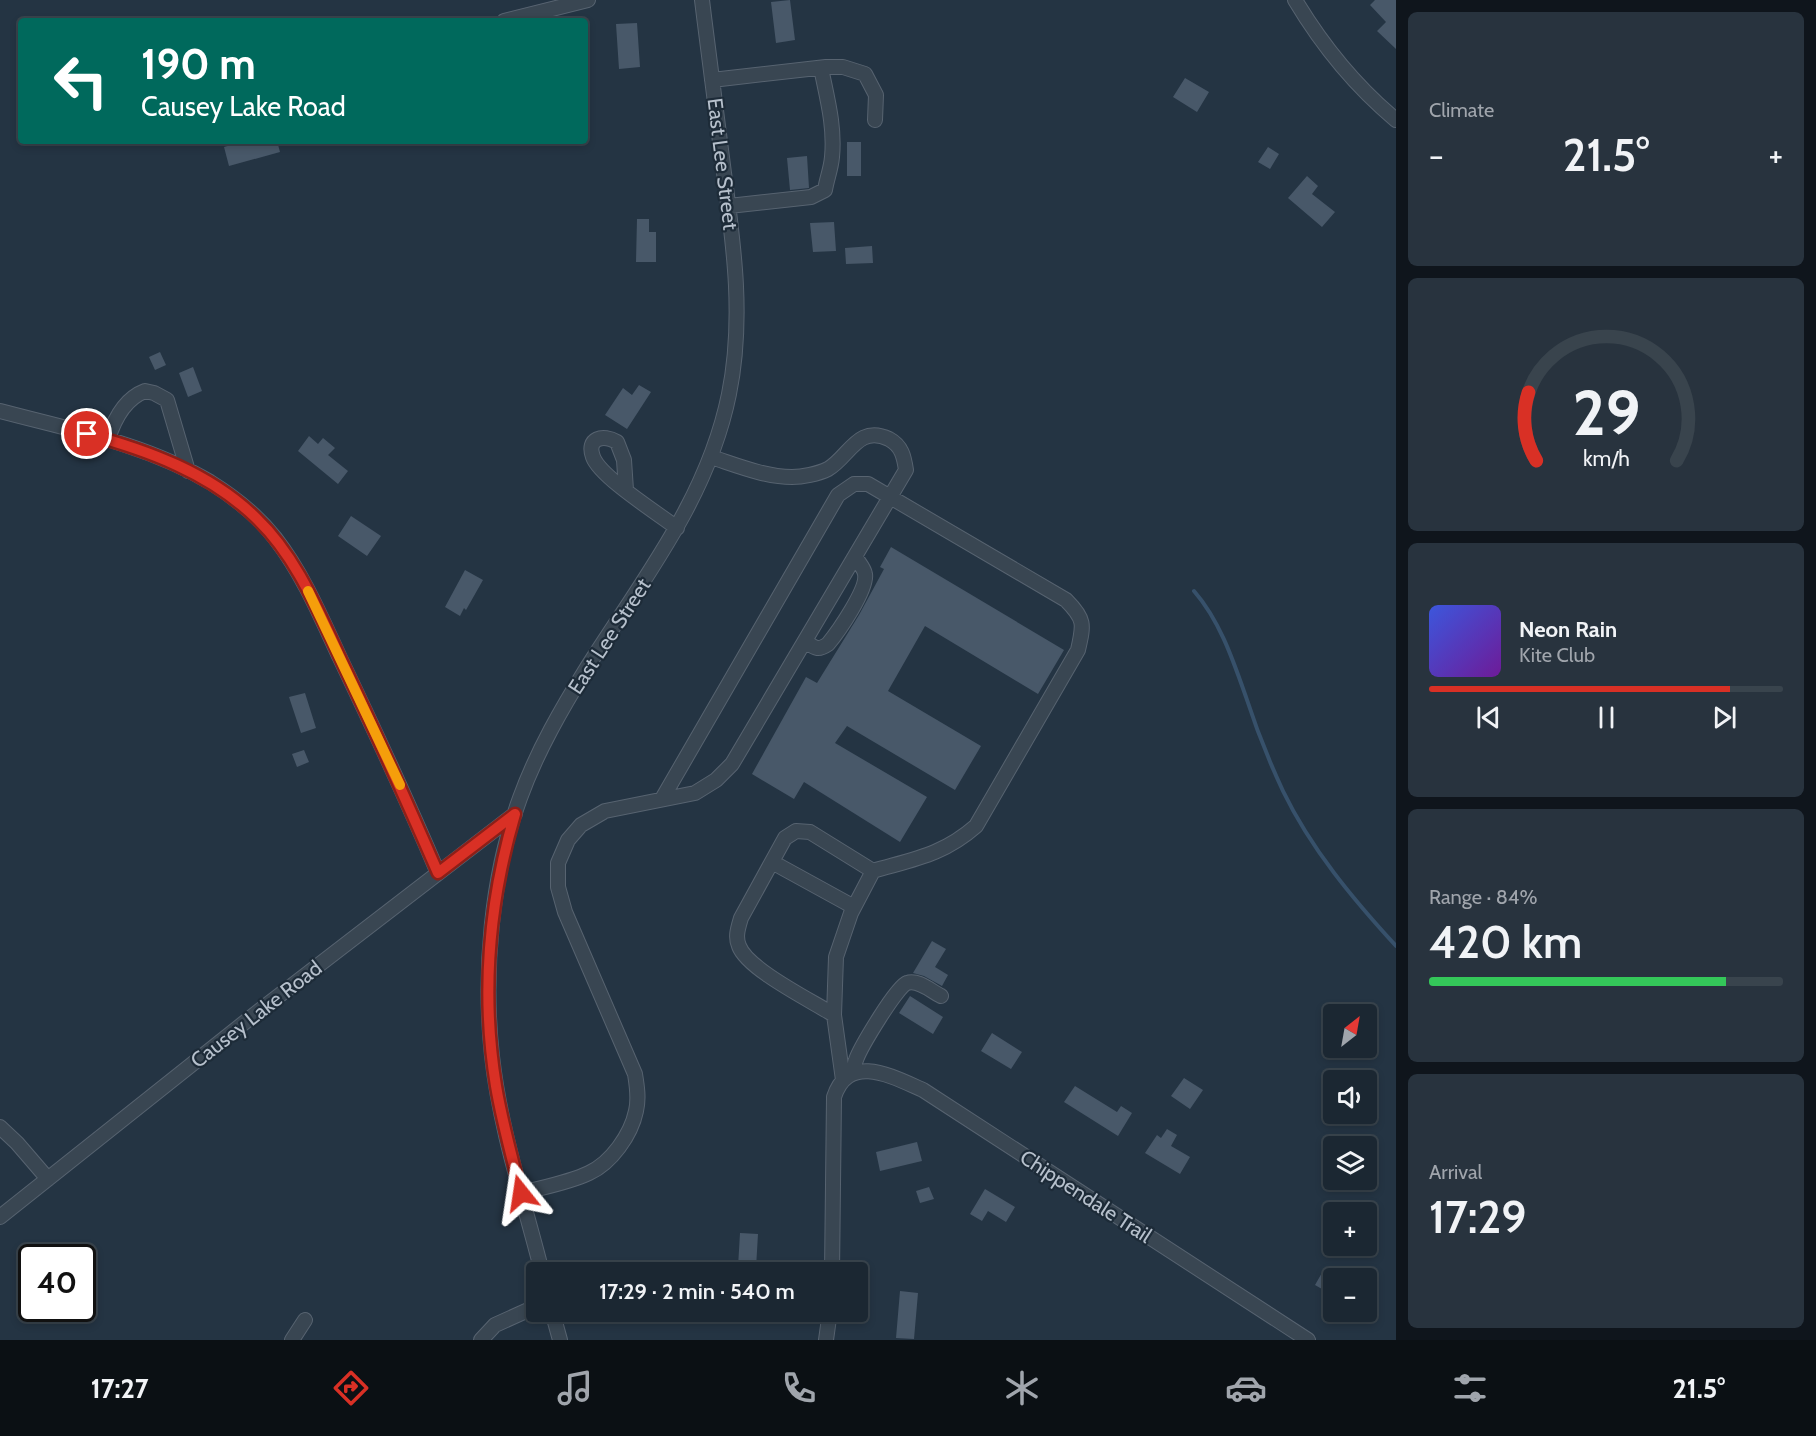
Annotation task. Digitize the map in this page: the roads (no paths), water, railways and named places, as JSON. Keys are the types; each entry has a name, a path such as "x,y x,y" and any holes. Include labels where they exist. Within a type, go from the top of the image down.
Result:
{"street":[{"path":"516,18 588,0"},
{"name":"East Lee Street","path":"539,1262 496,1087 488,990 490,942 503,854 520,797 562,708 692,502 711,458 729,394 736,346 737,281 702,0"},
{"path":"1295,0 1335,58 1396,120"},
{"path":"712,80 843,67 865,74 876,95 875,120"},
{"path":"729,206 811,197 825,190 832,160 833,122 821,68"},
{"path":"108,439 116,417 132,399 145,391 154,393 167,400 188,471"},
{"path":"0,411 108,439 149,453 188,471 210,482 255,517 275,538 302,578 392,767 438,873"},
{"path":"521,1193 563,1183 591,1173 618,1148 636,1112 638,1094 635,1074 565,912 558,886 558,863 567,840 581,825 605,811 695,793 716,780 732,764 906,470 902,450 893,441 881,436 859,440 828,469 792,477 772,475 711,458"},
{"path":"662,799 838,495 854,484 868,484 891,497 1066,600 1079,613 1083,627 1078,650 976,826 960,841 939,852 873,871 854,907 836,957 834,1015 851,1075"},
{"path":"626,490 677,528"},
{"path":"806,642 817,650 828,645 857,598 866,578 865,571 856,558"},
{"name":"Causey Lake Road","path":"0,1217 259,1011 515,814"},
{"path":"834,1015 748,961 739,946 737,932 741,918 785,838 796,831 810,832 873,871"},
{"path":"772,862 854,907"},
{"path":"832,1262 834,1097 837,1088 851,1075 855,1060 863,1046 894,995 902,986 908,982 917,983 941,996"},
{"name":"Chippendale Trail","path":"851,1075 873,1071 923,1090 1308,1340"},
{"path":"0,1127 48,1179"},
{"path":"482,1340 495,1325 526,1311"},
{"path":"292,1340 305,1320"},
{"path":"555,1322 560,1340"},
{"path":"826,1340 828,1322"}],"waterway":[{"path":"1194,591 1211,615 1225,641 1268,756 1294,812 1334,873 1396,946"}]}
